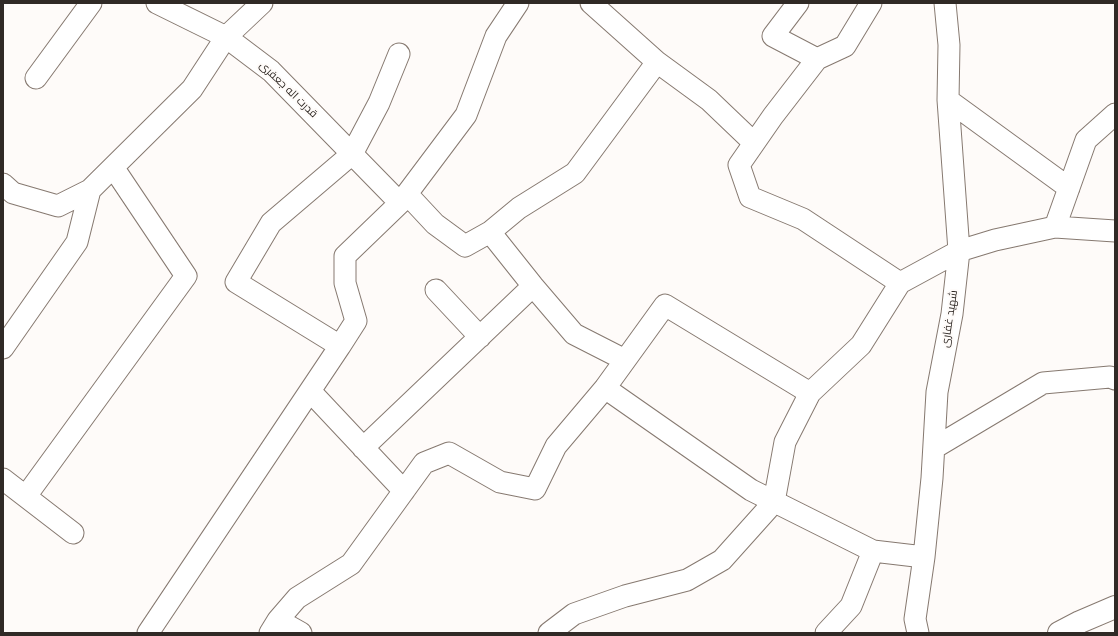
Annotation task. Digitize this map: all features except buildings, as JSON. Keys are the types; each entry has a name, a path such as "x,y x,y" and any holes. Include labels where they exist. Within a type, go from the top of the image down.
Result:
{"main road":[{"path":"1059,633 1115,607"}],"street":[{"path":"36,78 91,3"},
{"name":"قدرت اله جعفری","path":"157,3 226,37 271,71 352,154 403,198 465,246 490,232"},
{"path":"3,184 13,193 58,206 90,190 192,89 226,37 262,3"},
{"path":"148,633 356,320 345,283 345,256 403,198 466,115 496,36 518,3"},
{"path":"591,3 657,62 709,100 754,143"},
{"path":"798,3 774,36 817,59"},
{"path":"871,3 845,46 817,59 773,116 739,165 750,197 803,219 900,284"},
{"name":"شهید غفاری","path":"918,633 915,618 924,558 932,478 937,392 952,314 959,251 948,100 949,45 945,3"},
{"path":"340,346 236,282 271,223 352,154 379,103 399,54"},
{"path":"625,360 574,334 490,232 519,208 575,173 657,62"},
{"path":"948,100 1069,188"},
{"path":"1055,226 1086,140 1115,114"},
{"path":"26,496 186,276 113,167"},
{"path":"3,348 77,242 90,190"},
{"path":"549,633 574,614 625,596 687,580 722,560 774,502 786,442 810,393 861,345 900,284 959,251 995,240 1055,226 1115,231"},
{"path":"363,448 533,286"},
{"path":"436,290 480,337"},
{"path":"301,633 274,627 297,598 352,564 424,463 449,453 500,482 535,489 556,446 605,388 665,305 810,393"},
{"path":"934,448 1043,383 1110,377 1115,379"},
{"path":"605,388 751,490 873,551 924,558"},
{"path":"310,390 404,491"},
{"path":"3,479 73,533"},
{"path":"826,633 851,606 873,551"}]}
